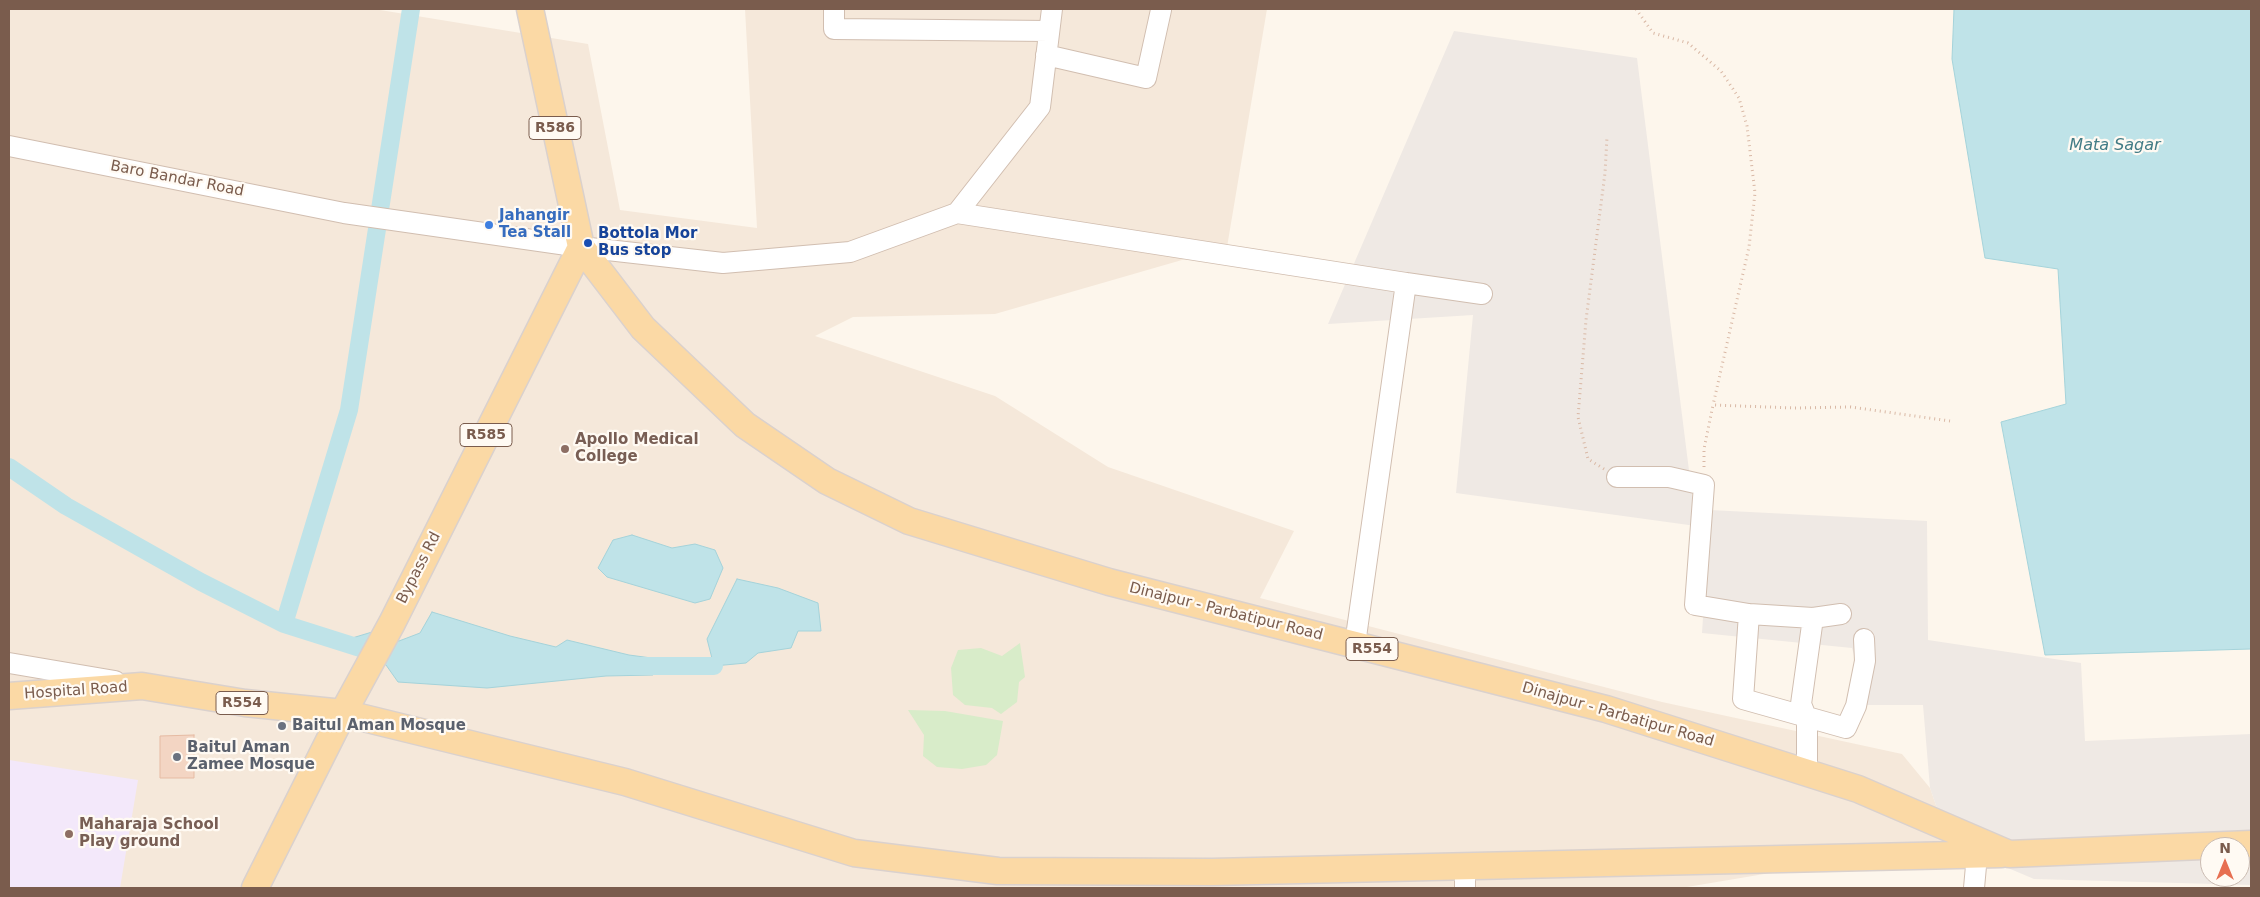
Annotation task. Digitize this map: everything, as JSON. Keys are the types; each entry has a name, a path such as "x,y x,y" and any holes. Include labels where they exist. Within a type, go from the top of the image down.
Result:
{"main road":[{"name":"R586","path":"530,9 581,247"},
{"name":"Bypass Rd","path":"255,888 342,713 392,623 581,247"},
{"name":"Dinajpur - Parbatipur Road","path":"581,247 643,328 745,425 827,481 909,521 1109,582 1606,709 1858,789 2009,854 2251,844"},
{"name":"Hospital Road","path":"9,696 142,686"},
{"name":"R554","path":"142,686 245,703 342,713 625,782 854,853 998,871 1212,872 1465,877 2009,854"}],"street":[{"path":"834,9 834,29 1049,31"},
{"path":"1052,9 1040,107 957,214 1482,294"},
{"path":"1046,55 1146,78 1161,10"},
{"name":"Baro Bandar Road","path":"9,146 344,214 581,247 724,263 850,252 957,214"},
{"path":"1355,644 1406,283"},
{"path":"1617,477 1669,477 1704,485 1695,605 1749,614 1813,618 1841,614"},
{"path":"1749,614 1744,699 1807,719 1846,728 1856,706 1865,661 1864,639"},
{"path":"1806,772 1807,719 1801,704 1813,618"},
{"path":"9,663 142,686"},
{"path":"1974,888 1977,854"}],"path":[{"path":"1636,9 1653,33 1688,43 1721,71 1739,98 1747,126 1755,193 1749,247 1704,449 1704,485"},
{"path":"1607,136 1605,173 1586,320 1578,417 1588,459 1617,477"},
{"path":"1713,405 1795,408 1851,407 1950,421"}],"shaded area":[{"path":"9,9 374,9 588,44 620,210 757,228 745,9 1267,9 1227,247 995,314 853,317 815,336 995,396 1108,467 1294,531 1260,598 1662,702 1902,754 1930,788 1949,843 1681,888 9,888"},
{"path":"1454,31 1637,58 1696,526 1456,493 1473,315 1328,324"},
{"path":"1710,510 1927,521 1928,640 2081,663 2085,741 2251,734 2251,885 2250,837 2200,837 2200,884 2034,879 1949,843 1930,788 1923,705 1867,705 1852,648 1702,633"},
{"name":"Maharaja School Play ground","path":"9,760 138,780 120,888 9,888"}],"green space":[{"path":"1020,643 1025,677 1019,682 1017,702 1001,714 992,708 965,705 953,695 951,668 958,650 981,648 1002,656"},
{"path":"908,710 945,711 1003,721 997,755 986,765 962,769 937,767 923,756 924,735"}],"water":[{"name":"Mata Sagar","path":"1954,9 2251,9 2251,649 2045,655 2001,422 2066,404 2058,269 1985,258 1952,59"},
{"path":"632,535 672,548 695,544 715,550 723,568 710,599 695,603 607,577 598,568 613,540"},
{"path":"737,579 778,588 818,603 821,631 798,631 791,648 758,653 746,663 714,666 707,639"},
{"path":"432,612 510,636 556,647 567,640 629,655 659,659 653,675 606,676 487,688 398,682 386,665 339,642 372,632 399,641 420,633"}],"building":[{"name":"Baitul Aman Zamee Mosque","path":"194,735 194,778 160,778 160,736"}],"waterway":[{"path":"284,624 349,410 411,9"},
{"path":"9,467 66,506 201,582 284,624 363,649"},
{"path":"633,666 714,666"}],"place":[{"name":"Jahangir Tea Stall","path":"489,225"},
{"name":"Bottola Mor Bus stop","path":"588,243"},
{"name":"Apollo Medical College","path":"565,449"},
{"name":"Baitul Aman Mosque","path":"282,726"},
{"name":"Baitul Aman Zamee Mosque","path":"177,757"},
{"name":"Maharaja School Play ground","path":"69,834"}]}
